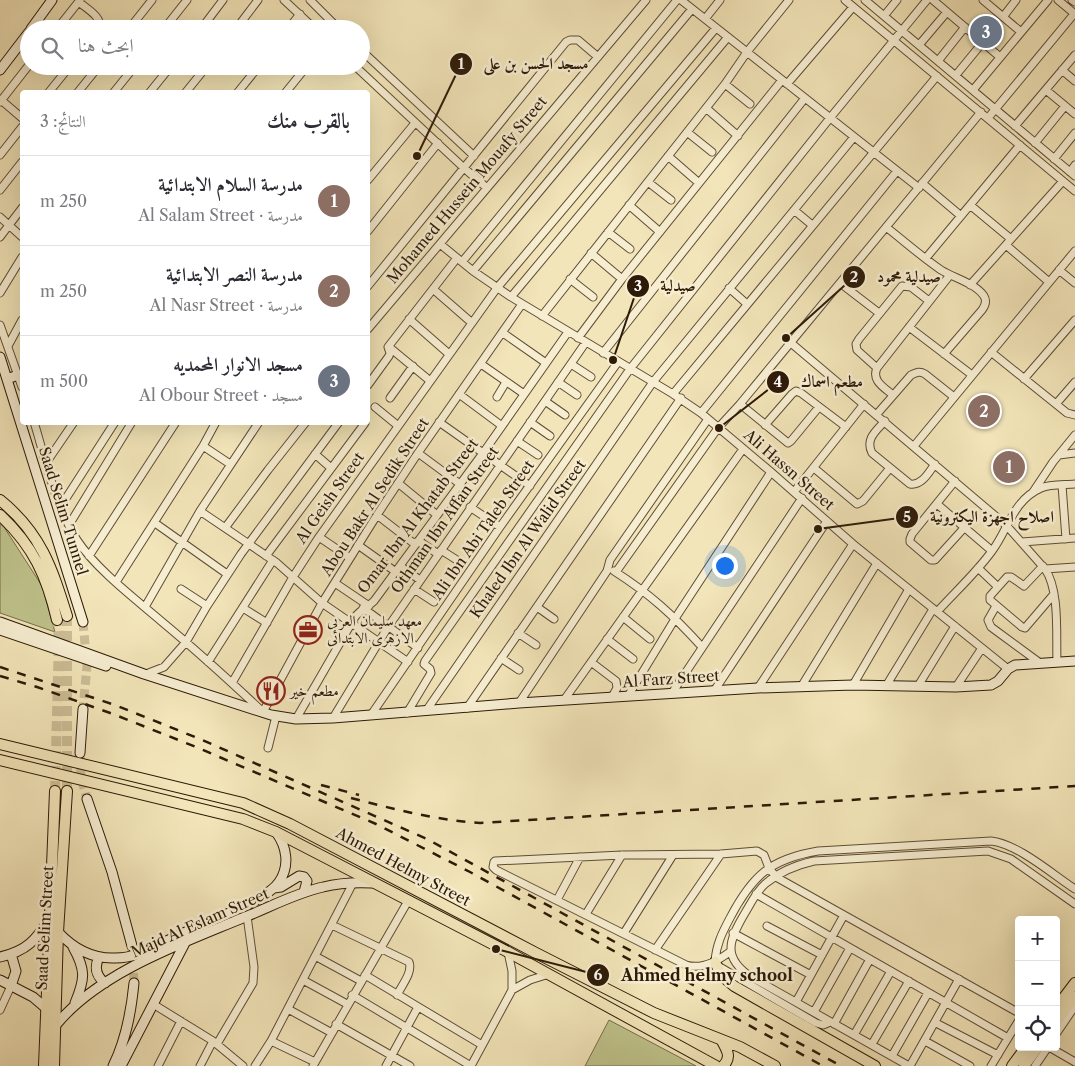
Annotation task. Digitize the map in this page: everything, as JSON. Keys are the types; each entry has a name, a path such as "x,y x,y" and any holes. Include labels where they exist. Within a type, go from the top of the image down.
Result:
{"main road":[{"path":"0,500 28,528 46,555 58,585 67,616"},
{"path":"0,515 20,536 37,561 49,589 57,620"},
{"name":"Ahmed Helmy Street","path":"0,744 244,803 290,824 536,954 654,1012 747,1050 774,1066"},
{"name":"Ahmed Helmy Street","path":"0,760 243,819 276,832 508,952 716,1066"},
{"name":"Saad Selim Street","path":"44,1066 55,791"},
{"name":"Saad Selim Street","path":"54,1066 58,932 67,791"},
{"path":"715,962 721,975 734,986 876,1066"},
{"path":"1058,1006 1075,983"},
{"path":"1060,1017 1075,997"},
{"path":"722,1041 728,1054 727,1062 723,1066"},
{"path":"1012,1066 1023,1051"},
{"path":"1024,1066 1035,1051"}],"street":[{"path":"37,20 52,0"},
{"path":"136,20 152,0"},
{"path":"171,20 187,0"},
{"path":"207,20 223,0"},
{"path":"243,20 258,0"},
{"path":"284,0 306,20"},
{"path":"310,0 330,20"},
{"name":"Mohamed Hussein Mouafy Street","path":"370,327 646,0"},
{"path":"370,382 389,356 388,348 433,289 460,260 677,0"},
{"path":"681,0 897,171 961,216"},
{"path":"705,19 720,0"},
{"path":"542,316 789,0"},
{"path":"845,0 1075,191"},
{"path":"578,338 622,279 738,136 785,82 866,0 1072,174 1075,165"},
{"path":"884,16 897,0"},
{"path":"407,712 430,673 430,669 424,664 425,661 630,368 927,0"},
{"path":"933,0 1000,57"},
{"path":"1003,17 1016,0"},
{"path":"973,90 1048,0"},
{"path":"988,118 1074,14 1058,0"},
{"path":"65,20 79,1 99,20"},
{"path":"985,1 1021,32"},
{"path":"473,271 692,8"},
{"path":"919,45 947,12"},
{"path":"295,20 300,14"},
{"path":"938,61 965,27"},
{"name":"Al Geish Street","path":"232,683 266,623 319,537 497,288 716,28"},
{"path":"511,297 728,37"},
{"path":"370,284 570,40 578,40 598,57"},
{"path":"956,75 983,42"},
{"path":"1,68 20,43"},
{"path":"1015,126 1075,55"},
{"path":"370,58 474,156"},
{"path":"1062,70 1075,81"},
{"path":"20,116 1,101 21,75"},
{"path":"51,90 63,75"},
{"path":"80,90 92,75"},
{"path":"116,90 128,75"},
{"path":"152,90 164,75"},
{"path":"188,90 199,75"},
{"path":"240,90 252,75"},
{"path":"288,90 300,75"},
{"path":"364,75 487,188"},
{"path":"673,394 937,76"},
{"path":"725,84 750,104"},
{"path":"1046,90 1075,114"},
{"path":"603,353 805,98"},
{"path":"1035,143 1065,106"},
{"path":"706,108 738,136"},
{"path":"616,572 718,428 791,343 981,112"},
{"path":"370,178 415,123"},
{"path":"0,155 20,129"},
{"path":"687,132 712,152"},
{"path":"1054,159 1075,133"},
{"name":"Khaled Ibn Al Walid Street","path":"426,711 653,382 854,137"},
{"path":"370,229 438,144"},
{"path":"926,258 1020,145"},
{"path":"668,156 699,183"},
{"path":"0,190 20,165"},
{"path":"701,413 897,171"},
{"path":"970,285 1063,181"},
{"path":"648,182 671,200"},
{"path":"629,205 660,232"},
{"path":"970,205 1049,282"},
{"path":"794,210 812,226"},
{"path":"0,237 20,211"},
{"path":"0,217 20,235"},
{"path":"886,227 950,275 983,294 985,305 944,354"},
{"path":"608,232 630,249"},
{"name":"Ali Hassn Street","path":"440,244 473,271 511,297 681,398 772,472 853,544 1008,669"},
{"path":"914,446 1075,251"},
{"path":"591,253 622,279"},
{"path":"0,293 20,260"},
{"path":"1059,270 1075,283"},
{"path":"894,395 877,381 875,377 877,368 950,275"},
{"path":"570,279 593,297"},
{"path":"840,283 879,314"},
{"path":"877,368 857,350 856,344 879,314 902,286 911,287 929,302"},
{"path":"729,288 747,304"},
{"path":"433,289 472,323"},
{"name":"Abou Bakr Al Sedik Street","path":"263,712 322,603 376,515 522,304"},
{"path":"409,319 449,354"},
{"path":"1024,379 1075,320"},
{"path":"8,346 20,324"},
{"path":"0,325 20,381"},
{"path":"909,327 972,375"},
{"name":"Omar Ibn Al Khatab Street","path":"296,719 352,624 398,569 568,332"},
{"path":"503,333 546,364"},
{"name":"Othman Ibn Affan Street","path":"333,718 388,627 586,342"},
{"path":"791,343 1006,525 1044,568 1052,582 1054,594 1057,662"},
{"path":"388,348 430,380"},
{"path":"991,352 1067,413 1075,415"},
{"name":"Saad Selim Tunnel","path":"0,357 20,420"},
{"name":"Ali Ibn Abi Taleb Street","path":"371,715 500,527 618,362"},
{"path":"481,364 524,394"},
{"path":"571,364 591,377"},
{"path":"390,398 413,366"},
{"path":"877,414 911,375 921,372 954,397"},
{"path":"7,378 18,375"},
{"path":"497,397 506,382"},
{"path":"558,382 577,395"},
{"path":"1056,404 1075,382"},
{"path":"765,425 794,392 801,393 846,427"},
{"path":"459,394 502,426"},
{"path":"467,708 681,398"},
{"path":"545,401 564,415"},
{"path":"740,404 786,442 790,443 819,407"},
{"path":"794,492 864,404"},
{"path":"375,407 398,425"},
{"path":"519,703 607,571 610,560 708,419"},
{"path":"885,421 869,442 869,448 872,453 914,485 920,482 935,464"},
{"path":"439,422 530,486"},
{"path":"530,422 550,436"},
{"name":"Saad Selim Tunnel","path":"22,425 83,622"},
{"path":"35,425 61,506 69,525 89,556 263,712"},
{"path":"36,431 40,425"},
{"path":"46,463 72,425"},
{"path":"61,506 113,425"},
{"path":"69,525 130,425"},
{"path":"89,556 174,425"},
{"path":"116,582 155,523 214,425"},
{"path":"145,607 200,511 257,425"},
{"path":"225,528 304,425"},
{"path":"0,630 128,674 144,676 164,667 186,642 227,574 337,425"},
{"path":"266,556 364,425"},
{"path":"886,686 935,610 978,568 992,551 1021,503 1031,494 1075,436"},
{"path":"517,441 538,455"},
{"path":"203,446 230,464"},
{"path":"564,700 744,449"},
{"path":"418,453 460,484"},
{"path":"1059,455 1075,453"},
{"path":"315,454 332,468"},
{"path":"814,468 857,504 863,501 890,468"},
{"path":"628,696 676,617 772,472"},
{"path":"956,481 912,534 910,539 912,545 931,560 934,560 964,528"},
{"path":"398,483 437,515"},
{"path":"1031,494 1042,488 1075,484"},
{"path":"1062,485 1066,539"},
{"path":"672,693 802,498"},
{"path":"937,504 992,551"},
{"path":"470,507 500,527"},
{"path":"200,511 273,560 322,603 408,662"},
{"path":"376,515 412,542 422,543 460,562"},
{"path":"714,690 827,521"},
{"path":"155,523 227,574"},
{"path":"319,537 350,558"},
{"path":"1022,542 1075,538"},
{"path":"758,688 853,544"},
{"path":"358,545 420,580"},
{"path":"208,662 273,560"},
{"path":"801,687 877,563"},
{"path":"608,567 643,590 676,617 702,647"},
{"path":"1054,594 1025,628 996,606 990,598 1005,578 1009,577 1024,586 1044,568 1075,567"},
{"path":"978,568 998,587"},
{"path":"335,583 388,627 418,648"},
{"path":"414,589 434,602"},
{"path":"853,685 909,589"},
{"path":"181,590 207,606"},
{"path":"996,606 988,620 991,627 1040,663"},
{"path":"537,607 554,618"},
{"path":"243,608 266,623"},
{"path":"623,617 650,638"},
{"path":"0,622 146,674"},
{"path":"918,686 955,626"},
{"path":"518,633 536,645"},
{"path":"607,639 633,659"},
{"path":"956,687 982,648"},
{"path":"501,658 519,670"},
{"path":"590,662 616,682 617,688 612,697"},
{"name":"Al Farz Street","path":"146,674 276,716 296,719 333,718 714,690 853,685 956,687 991,685 998,681 1008,669 1019,664 1075,662"},
{"path":"80,753 84,709"},
{"path":"268,748 276,716"},
{"path":"87,799 112,872 132,946"},
{"name":"Majd Al Eslam Street","path":"58,932 72,945 85,953 99,957 117,958 136,954 239,907 274,888 285,871 286,857 283,844 276,832"},
{"path":"715,962 720,936 742,895 769,868 798,854 818,851 991,840 1014,848 1075,889"},
{"path":"892,846 893,856"},
{"path":"731,951 715,962 692,967 494,868 493,864 496,861 622,855 721,854 757,851 764,855 769,868 776,877 1015,1011"},
{"path":"959,979 910,1066 746,974 734,960 731,951 731,939 756,894 764,885 796,866 814,861 988,851 1011,858 1075,904"},
{"path":"655,950 721,854"},
{"path":"586,914 622,855"},
{"path":"624,934 673,855"},
{"path":"557,900 580,857"},
{"path":"1036,876 1043,868"},
{"path":"274,888 281,887 300,876 304,877 307,881 304,892"},
{"path":"256,1066 288,1009 353,882"},
{"name":"Majd Al Eslam Street","path":"56,1025 74,1005 105,984 151,957 186,941 304,892 333,884 372,883"},
{"path":"756,894 1008,1038"},
{"path":"271,1041 314,1064 352,995 408,901"},
{"path":"796,1002 844,915"},
{"path":"200,1066 253,984 254,967 247,916"},
{"path":"0,957 22,950 32,943 50,918"},
{"path":"332,925 409,962 410,972 397,995"},
{"path":"767,926 822,956"},
{"path":"734,933 811,975"},
{"path":"121,1066 186,941"},
{"path":"72,945 80,958 84,970 83,983 74,1005"},
{"path":"814,1012 850,948"},
{"path":"352,995 471,1066 512,990 512,971 508,952"},
{"path":"0,1010 16,971 11,954"},
{"path":"315,956 397,995 482,1045"},
{"path":"99,957 96,965 97,974 105,984"},
{"path":"834,1024 870,959"},
{"path":"715,962 727,972 811,1020 823,1025 834,1024"},
{"path":"854,1034 891,970"},
{"path":"512,990 530,980 549,974"},
{"path":"0,980 33,997 47,1010"},
{"path":"303,980 347,1004"},
{"path":"872,1044 908,981"},
{"path":"113,1066 128,1029 134,983"},
{"path":"892,1056 928,993"},
{"path":"153,1004 215,1042 239,1065"},
{"path":"1060,1028 1075,1006"},
{"path":"386,1066 418,1007"},
{"path":"288,1009 332,1033"},
{"path":"158,1066 181,1021"},
{"path":"936,1022 998,1055"},
{"path":"336,1024 410,1066"},
{"path":"991,1066 1015,1027"},
{"path":"925,1041 970,1066"},
{"path":"1035,1066 1045,1051"},
{"path":"1055,1051 1075,1062"}],"green space":[{"path":"0,524 4,527 42,586 55,632 0,613"},
{"path":"609,1020 696,1066 585,1066"}],"tunnel":[{"path":"67,616 67,791"},
{"path":"55,791 59,638 57,620"},
{"path":"83,622 87,666 83,709"},
{"path":"80,753 81,777 87,799"},
{"path":"132,946 134,983"}],"railway":[{"path":"0,667 115,705 200,739 427,839 841,1066"},
{"path":"0,676 113,714 196,747 376,824 470,872 823,1066"},
{"path":"321,785 359,795"},
{"path":"351,798 431,817 480,823 1075,786"}],"place":[{"name":"مسجد الانوار المحمديه","path":"986,32"},
{"name":"مسجد الحسن بن على","path":"417,156"},
{"name":"صيدلية محمود","path":"786,338"},
{"name":"صيدلية","path":"613,360"},
{"name":"مدرسة النصر الابتدائية","path":"984,411"},
{"name":"مطعم اسماك","path":"719,428"},
{"name":"مدرسة السلام الابتدائية","path":"1009,467"},
{"name":"اصلاح اجهزة اليكترونية","path":"818,529"},
{"name":"معهد سليمان العربى الازهرى الابتدائى","path":"308,630"},
{"name":"مطعم خير","path":"271,691"},
{"name":"Ahmed helmy school","path":"496,949"}]}
